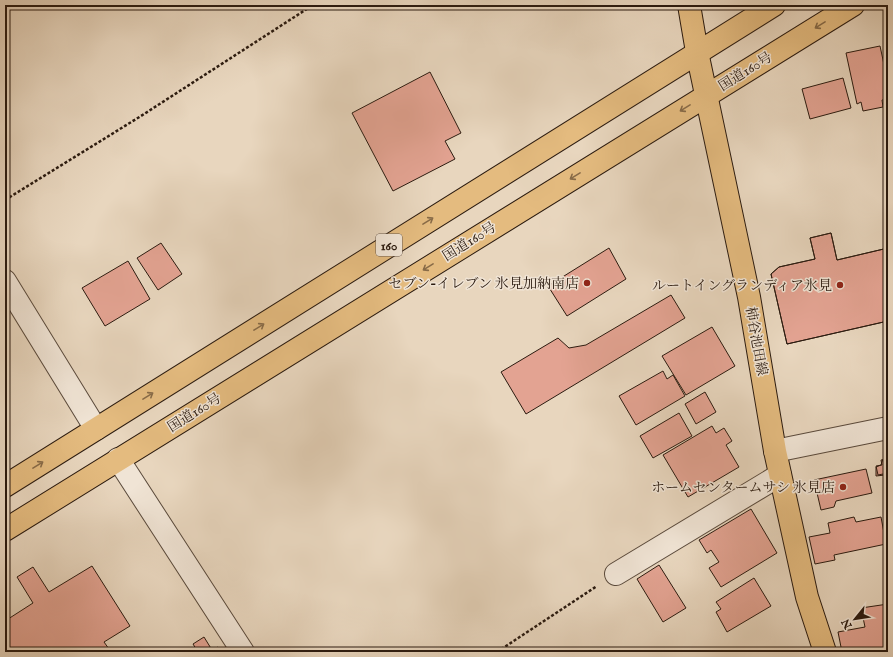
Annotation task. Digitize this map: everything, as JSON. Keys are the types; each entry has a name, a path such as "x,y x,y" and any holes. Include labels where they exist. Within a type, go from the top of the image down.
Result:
{"main road":[{"name":"柿谷池田線","path":"689,5 697,52 749,297 780,475 807,597 825,652"},
{"name":"160","path":"5,486 774,5"},
{"name":"国道160号","path":"5,530 853,5"}],"street":[{"path":"5,281 96,429"},
{"path":"775,451 888,428"},
{"path":"118,459 243,652"},
{"path":"616,574 780,475"}],"path":[{"path":"5,200 141,116 313,5"},
{"path":"497,652 616,574"}],"building":[{"path":"880,46 888,83 888,99 882,100 883,107 863,111 861,102 857,104 846,53"},
{"path":"430,72 461,133 445,141 455,159 393,191 352,113"},
{"path":"843,78 851,108 810,119 802,89"},
{"path":"831,233 837,260 888,248 888,321 787,344 771,274 779,267 815,259 810,238"},
{"path":"831,233 837,260 888,248 888,321 787,344 771,274 779,267 815,259 810,238"},
{"path":"161,243 182,274 158,290 137,258"},
{"name":"セブン-イレブン 氷見加納南店","path":"609,248 626,279 567,316 548,286"},
{"path":"128,261 150,299 105,326 82,288"},
{"path":"671,295 685,318 526,414 501,372 558,338 569,348 586,345"},
{"path":"712,327 735,366 686,395 662,356"},
{"path":"663,371 667,379 673,375 685,396 636,425 619,396"},
{"path":"705,392 716,412 696,424 685,404"},
{"path":"679,413 692,436 653,458 640,436"},
{"path":"712,426 716,433 724,428 732,441 726,445 739,467 688,497 663,455"},
{"path":"888,458 888,490 885,475 876,476 876,467 881,465 883,459"},
{"path":"888,459 888,495 883,474 878,475 876,466 882,465 881,460"},
{"name":"ホームセンタームサシ 氷見店","path":"866,469 872,493 836,501 834,507 821,510 814,480"},
{"path":"751,509 777,553 721,587 709,568 719,562 711,550 707,553 699,540"},
{"path":"854,517 856,522 881,517 886,544 834,555 835,560 815,564 809,537 830,533 828,523"},
{"path":"659,565 686,608 663,622 637,579"},
{"path":"92,566 130,626 104,642 109,649 104,652 5,652 5,621 33,603 17,577 33,567 49,592"},
{"path":"754,578 771,606 727,632 716,612 721,609 716,602"},
{"path":"888,604 888,652 842,652 838,632 865,627 861,608"},
{"path":"204,637 212,650 218,647 221,652 198,652 193,644"}],"place":[{"name":"セブン-イレブン 氷見加納南店","path":"587,283"},
{"name":"ルートイングランディア氷見","path":"840,285"},
{"name":"ホームセンタームサシ 氷見店","path":"843,487"}]}
